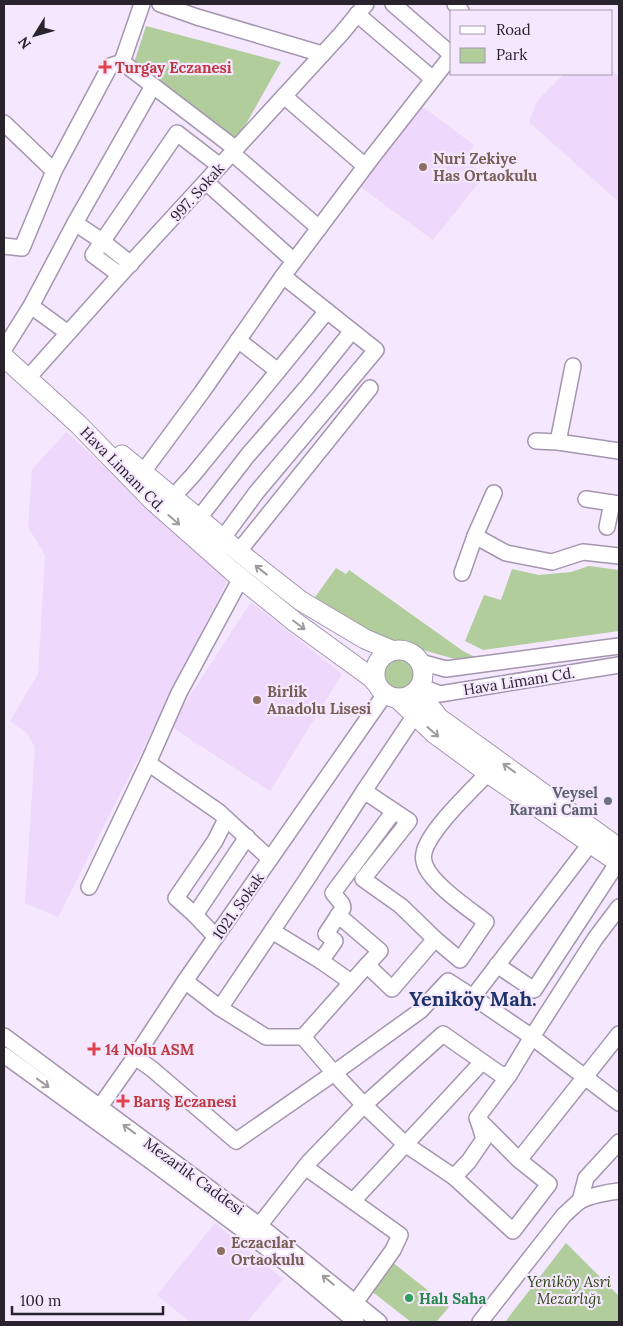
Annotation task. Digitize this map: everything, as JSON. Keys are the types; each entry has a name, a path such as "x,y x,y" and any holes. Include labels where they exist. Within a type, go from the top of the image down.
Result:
{"main road":[{"path":"4,357 78,424"},
{"name":"Hava Limanı Cd.","path":"78,424 101,438 301,601 366,639 391,650"},
{"name":"Hava Limanı Cd.","path":"78,424 154,502 241,578 295,622 372,678 435,734 590,844 618,850"},
{"path":"400,649 408,651 420,662 423,678 419,688 412,695 405,698 386,692 374,674 375,666 379,659 391,650 400,649"},
{"path":"419,688 439,718 618,850"}],"street":[{"path":"122,62 142,4"},
{"path":"160,4 197,17 322,54"},
{"path":"393,4 450,53"},
{"path":"362,9 433,79"},
{"name":"997. Sokak","path":"27,379 362,9"},
{"path":"143,472 202,392 283,276 365,166 450,58"},
{"path":"122,62 234,151 319,228"},
{"path":"4,246 22,248 54,171 110,66 122,62"},
{"path":"4,349 31,306 75,223 153,86"},
{"path":"284,96 365,166"},
{"path":"4,123 54,171"},
{"path":"125,269 93,255 177,133 220,166"},
{"path":"206,182 294,262"},
{"path":"75,223 102,240"},
{"path":"223,538 262,486 376,350 283,276"},
{"path":"31,306 68,333"},
{"path":"173,497 327,311"},
{"path":"199,518 248,455 307,387 352,330"},
{"path":"238,340 278,370"},
{"path":"558,442 573,366"},
{"path":"239,551 370,388"},
{"path":"536,441 558,442 619,451"},
{"path":"462,573 475,536 494,493"},
{"path":"586,499 616,504 607,527"},
{"path":"475,536 506,553 552,562 583,552 619,556"},
{"path":"89,887 179,693 241,578"},
{"name":"Hava Limanı Cd.","path":"420,662 446,669 619,646"},
{"name":"Hava Limanı Cd.","path":"419,688 440,694 619,665"},
{"name":"1021. Sokak","path":"96,1113 136,1057 185,981 386,692"},
{"path":"220,1008 415,715"},
{"path":"148,763 219,812 270,859"},
{"path":"136,1057 236,1141 420,1011 448,982 460,960 486,922 439,884 425,865 424,854 430,837 488,773"},
{"path":"364,792 430,837"},
{"path":"321,961 335,940 326,934 343,908 333,893 394,811"},
{"path":"216,937 176,898 215,841 226,819"},
{"path":"409,821 363,879 401,906 460,960"},
{"path":"195,915 247,838"},
{"path":"474,997 590,844"},
{"path":"497,965 534,990 618,850"},
{"path":"478,1118 509,1075 595,939 619,908"},
{"path":"185,981 220,1008 266,1037 303,1036 380,951 338,915"},
{"path":"272,931 351,982"},
{"path":"367,964 392,989 434,938"},
{"path":"448,982 474,997 532,1037 619,1102"},
{"path":"255,1230 305,1166 364,1105 443,1034 500,1074 509,1075"},
{"path":"519,1160 619,1034"},
{"name":"Mezarlık Caddesi","path":"4,1036 96,1113 379,1322"},
{"path":"303,1036 334,1073 404,1144 454,1177 513,1231 549,1184 519,1160 478,1118"},
{"name":"Mezarlık Caddesi","path":"4,1054 96,1113"},
{"path":"353,1201 482,1062"},
{"path":"454,1177 469,1161 484,1139 478,1118"},
{"path":"580,1201 586,1178 619,1142"},
{"path":"305,1166 400,1235 393,1250 355,1303"},
{"path":"480,1322 564,1215 580,1201 619,1191"},
{"name":"Mezarlık Caddesi","path":"255,1230 287,1264 356,1322"}],"shaded area":[{"path":"613,71 619,77 619,202 529,122 537,101 563,75 613,75"},
{"name":"Nuri Zekiye Has Ortaokulu","path":"419,104 474,145 464,160 485,175 433,240 358,185"},
{"path":"66,432 229,578 58,917 25,903 35,747 27,733 10,721 38,674 45,555 28,527 32,470"},
{"name":"Birlik Anadolu Lisesi","path":"251,602 342,674 270,791 170,726"},
{"name":"Eczacılar Ortaokulu","path":"215,1223 283,1279 247,1322 190,1322 157,1295"}],"green space":[{"path":"146,26 281,62 237,140 134,63"},
{"path":"589,566 619,570 619,631 483,650 465,641 484,595 501,600 512,569 539,575 571,572"},
{"path":"336,568 346,574 349,570 463,651 475,657 455,659 384,639 313,600"},
{"path":"400,655 407,656 413,660 417,666 417,680 413,686 407,690 400,691 393,690 387,686 383,680 382,673 383,666 387,660 393,656"},
{"name":"Yeniköy Asri Mezarlığı","path":"566,1243 619,1296 619,1322 505,1322"},
{"name":"Halı Saha","path":"392,1262 449,1307 436,1322 411,1322 370,1290"}],"place":[{"name":"Turgay Eczanesi","path":"105,67"},
{"name":"Nuri Zekiye Has Ortaokulu","path":"423,167"},
{"name":"Birlik Anadolu Lisesi","path":"257,700"},
{"name":"Veysel Karani Cami","path":"608,801"},
{"name":"14 Nolu ASM","path":"94,1049"},
{"name":"Barış Eczanesi","path":"123,1101"},
{"name":"Eczacılar Ortaokulu","path":"221,1251"},
{"name":"Halı Saha","path":"409,1298"}],"district":[{"name":"Yeniköy Mah.","path":"473,998"}]}
